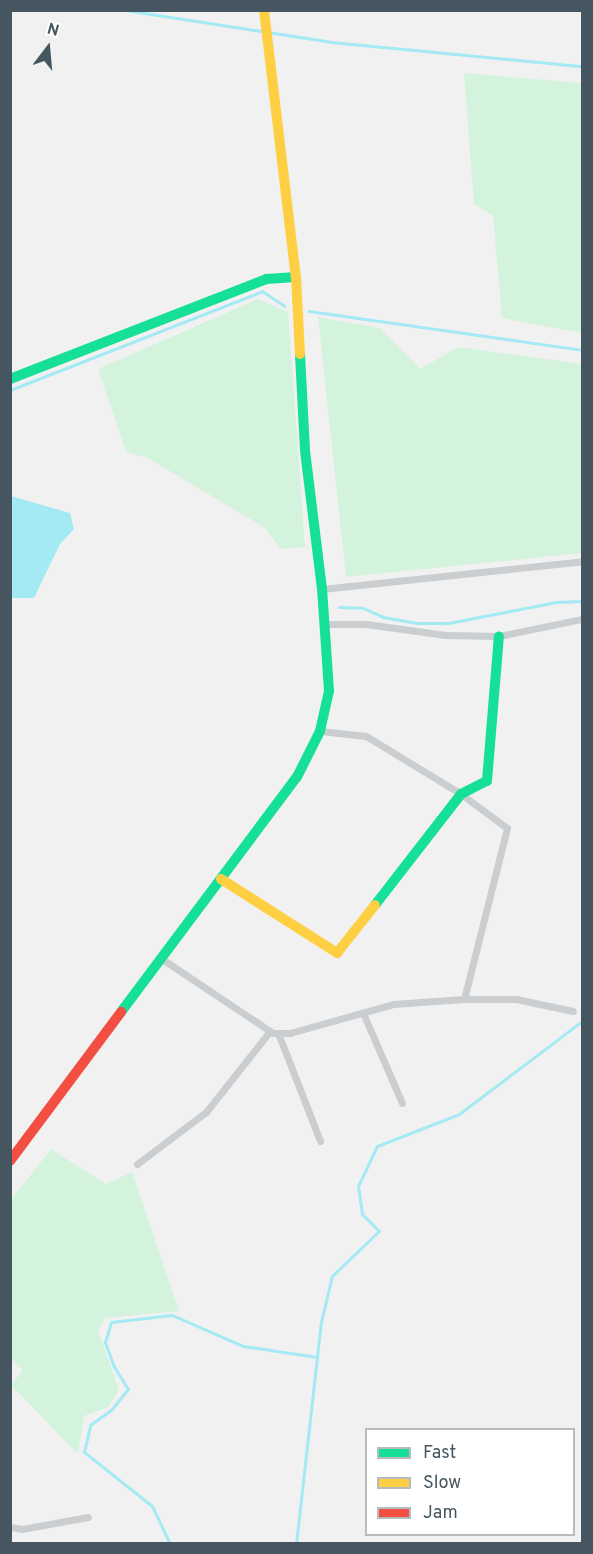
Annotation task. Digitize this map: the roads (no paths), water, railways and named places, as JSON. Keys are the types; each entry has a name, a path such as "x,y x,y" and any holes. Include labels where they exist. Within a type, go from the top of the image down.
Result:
{"main road":[{"path":"10,1161 297,777 320,731 329,691 322,590 305,450 296,277 264,10"},
{"path":"10,379 266,279 296,277"},
{"path":"221,879 337,953 461,794 487,781 499,636"}],"street":[{"path":"322,590 582,561"},
{"path":"324,624 366,624 445,635 499,636 582,619"},
{"path":"320,731 366,736 461,794 507,828 464,999"},
{"path":"162,959 270,1031 278,1033 393,1004 464,999 516,999 573,1011"},
{"path":"363,1012 402,1103"},
{"path":"137,1164 206,1112 270,1031"},
{"path":"278,1033 320,1141"},
{"path":"10,1527 22,1529 88,1517"}],"water":[{"path":"11,496 70,513 74,529 60,544 34,598 11,598"}],"waterway":[{"path":"125,10 331,42 582,66"},
{"path":"10,390 262,291 284,306"},
{"path":"309,311 582,350"},
{"path":"339,607 363,608 383,617 418,623 449,623 556,602 582,601"},
{"path":"296,1544 321,1322 332,1276 379,1231 362,1214 358,1186 377,1146 459,1114 582,1021"},
{"path":"170,1544 152,1506 84,1452 90,1425 111,1410 128,1389 114,1367 105,1342 111,1322 172,1315 243,1346 317,1357"}]}
